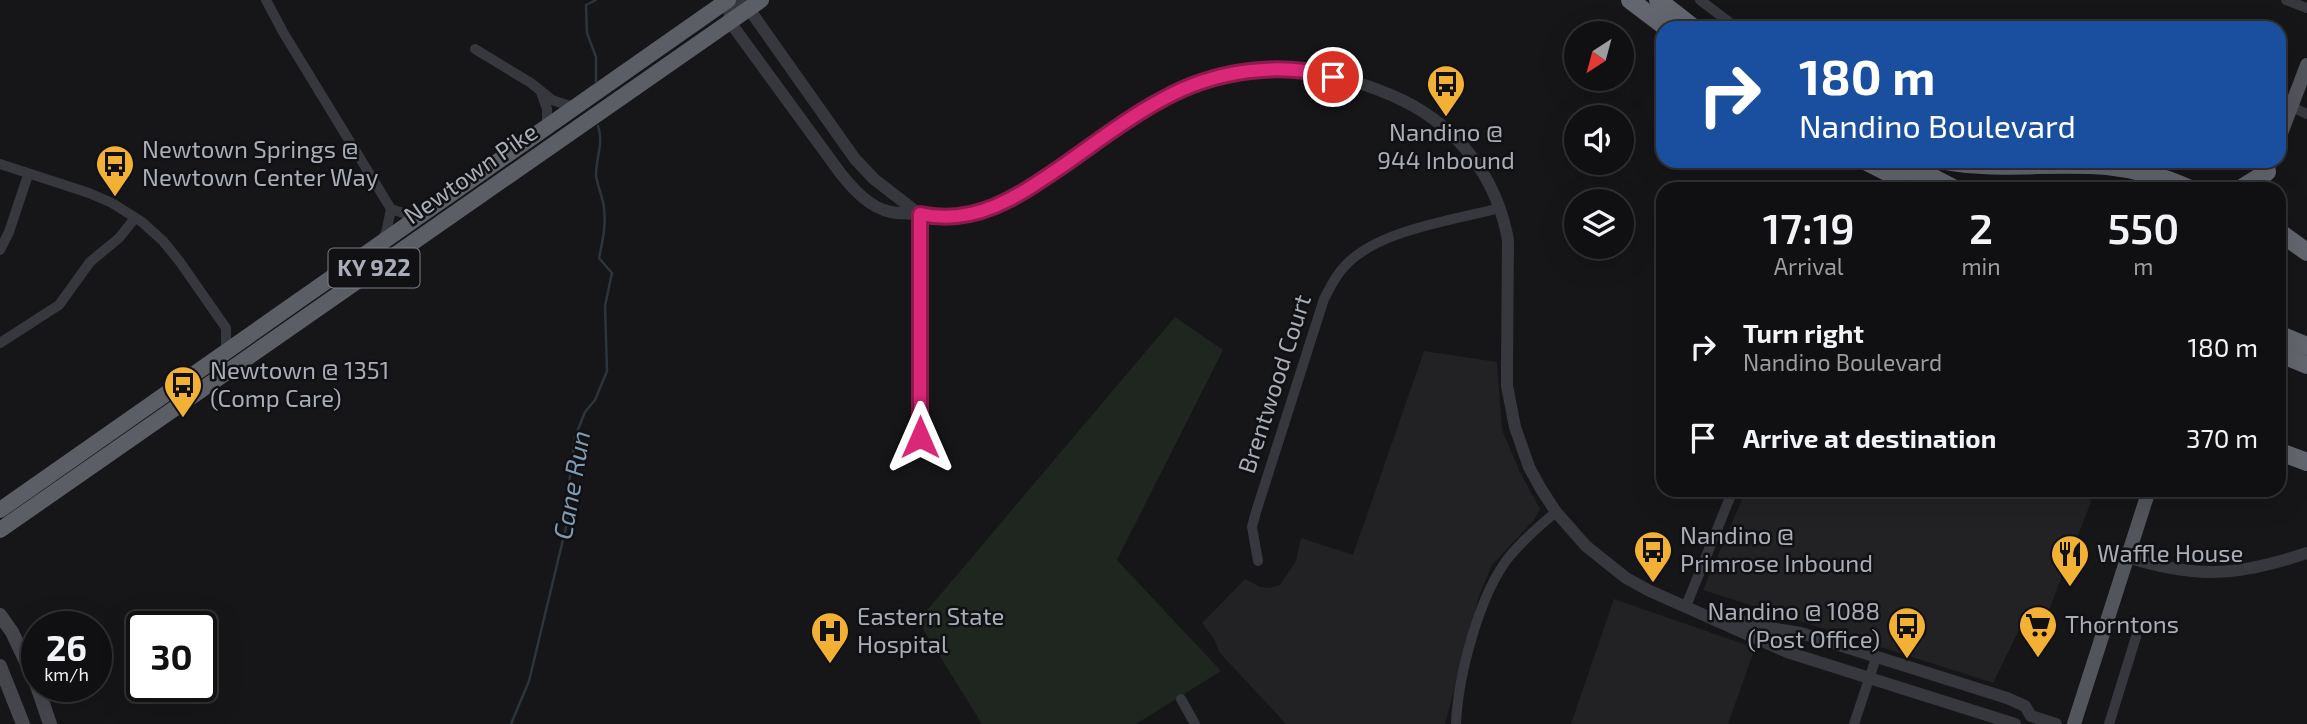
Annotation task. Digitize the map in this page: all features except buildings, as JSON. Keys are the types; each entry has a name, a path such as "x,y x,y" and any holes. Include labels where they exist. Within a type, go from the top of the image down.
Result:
{"highway":[{"name":"Newtown Pike","path":"0,510 730,0"},
{"path":"1630,0 1658,21"},
{"path":"1658,0 1685,21"},
{"name":"Newtown Pike","path":"0,530 755,4"},
{"path":"1875,168 1894,182"},
{"path":"1878,168 1906,182"},
{"path":"1914,168 1942,182"},
{"path":"2118,168 2150,174 2171,182"},
{"path":"2286,237 2307,253"},
{"path":"339,293 341,282 362,264 371,250"},
{"path":"2286,337 2307,346"},
{"path":"2286,356 2307,365"},
{"path":"2286,455 2307,464"},
{"path":"2286,461 2307,464"}],"main road":[{"path":"2286,101 2307,65"},
{"path":"2074,724 2147,497"},
{"path":"0,615 21,651"},
{"path":"0,666 23,724"},
{"path":"42,702 50,724"}],"street":[{"path":"266,0 391,209 409,215 430,209"},
{"path":"920,214 874,179 855,159 755,4 730,0 730,22 853,188 883,210 951,218 973,215 995,207 1021,194 1163,98 1193,85 1230,75 1280,69 1302,70 1375,90 1426,112 1470,152 1492,188 1500,208 1508,240 1507,366 1511,407 1529,467 1556,512 1572,532 1602,561 1650,592 1738,624 1787,652 2016,724 2030,720 2056,724"},
{"path":"1700,0 1728,21"},
{"path":"2286,0 2307,8"},
{"path":"475,49 531,83 552,100 570,106 582,103"},
{"path":"541,92 547,109 547,128"},
{"path":"2286,104 2307,114"},
{"path":"0,164 100,198 135,218 163,241 226,328 248,336"},
{"path":"0,250 9,232 28,174"},
{"name":"Brentwood Court","path":"1258,561 1252,527 1256,512 1318,315 1335,279 1345,265 1358,254 1393,235 1500,208"},
{"path":"371,250 386,233 391,209"},
{"path":"920,214 920,437"},
{"path":"0,343 59,305 90,261 119,238 135,218"},
{"path":"226,328 226,352"},
{"path":"1686,606 1729,497"},
{"path":"1456,724 1457,706 1474,631 1495,579 1517,549 1556,512"},
{"path":"2127,557 2179,570 2214,573 2252,569 2307,553"},
{"path":"1738,624 1801,633 2007,698 2025,706 2030,720"},
{"path":"2109,724 2136,637"},
{"path":"1854,724 1876,658"},
{"path":"1181,699 1195,724"}],"shaded area":[{"path":"1175,317 1223,350 1117,560 1221,671 1136,724 982,724 918,621"},
{"path":"1424,351 1497,362 1502,430 1540,509 1534,520 1492,565 1479,596 1445,724 1286,724 1220,653 1202,623 1245,579 1260,587 1280,585 1296,561 1301,538 1353,555"},
{"path":"1743,497 2088,497 2091,502 2042,628 2022,624 1993,683 1703,590"},
{"path":"1614,599 1755,648 1728,724 1571,724"}],"waterway":[{"name":"Cane Run","path":"596,0 586,5 587,33 596,57 596,81"},
{"name":"Cane Run","path":"511,724 529,681 567,523 575,437 607,371 605,306 612,273 599,258 605,216 596,175 600,144 598,126"}],"place":[{"name":"Nandino @ 944 Inbound","path":"1446,118"},
{"name":"Newtown Springs @ Newtown Center Way","path":"115,198"},
{"name":"Newtown @ 1351 (Comp Care)","path":"183,419"},
{"name":"Nandino @ Primrose Inbound","path":"1653,584"},
{"name":"Waffle House","path":"2070,588"},
{"name":"Thorntons","path":"2038,659"},
{"name":"Nandino @ 1088 (Post Office)","path":"1907,660"},
{"name":"Eastern State Hospital","path":"830,665"}],"route":[{"path":"920,437 920,214 951,218 973,215 995,207 1021,194 1163,98 1193,85 1238,73 1262,70 1302,70 1333,77"}]}
